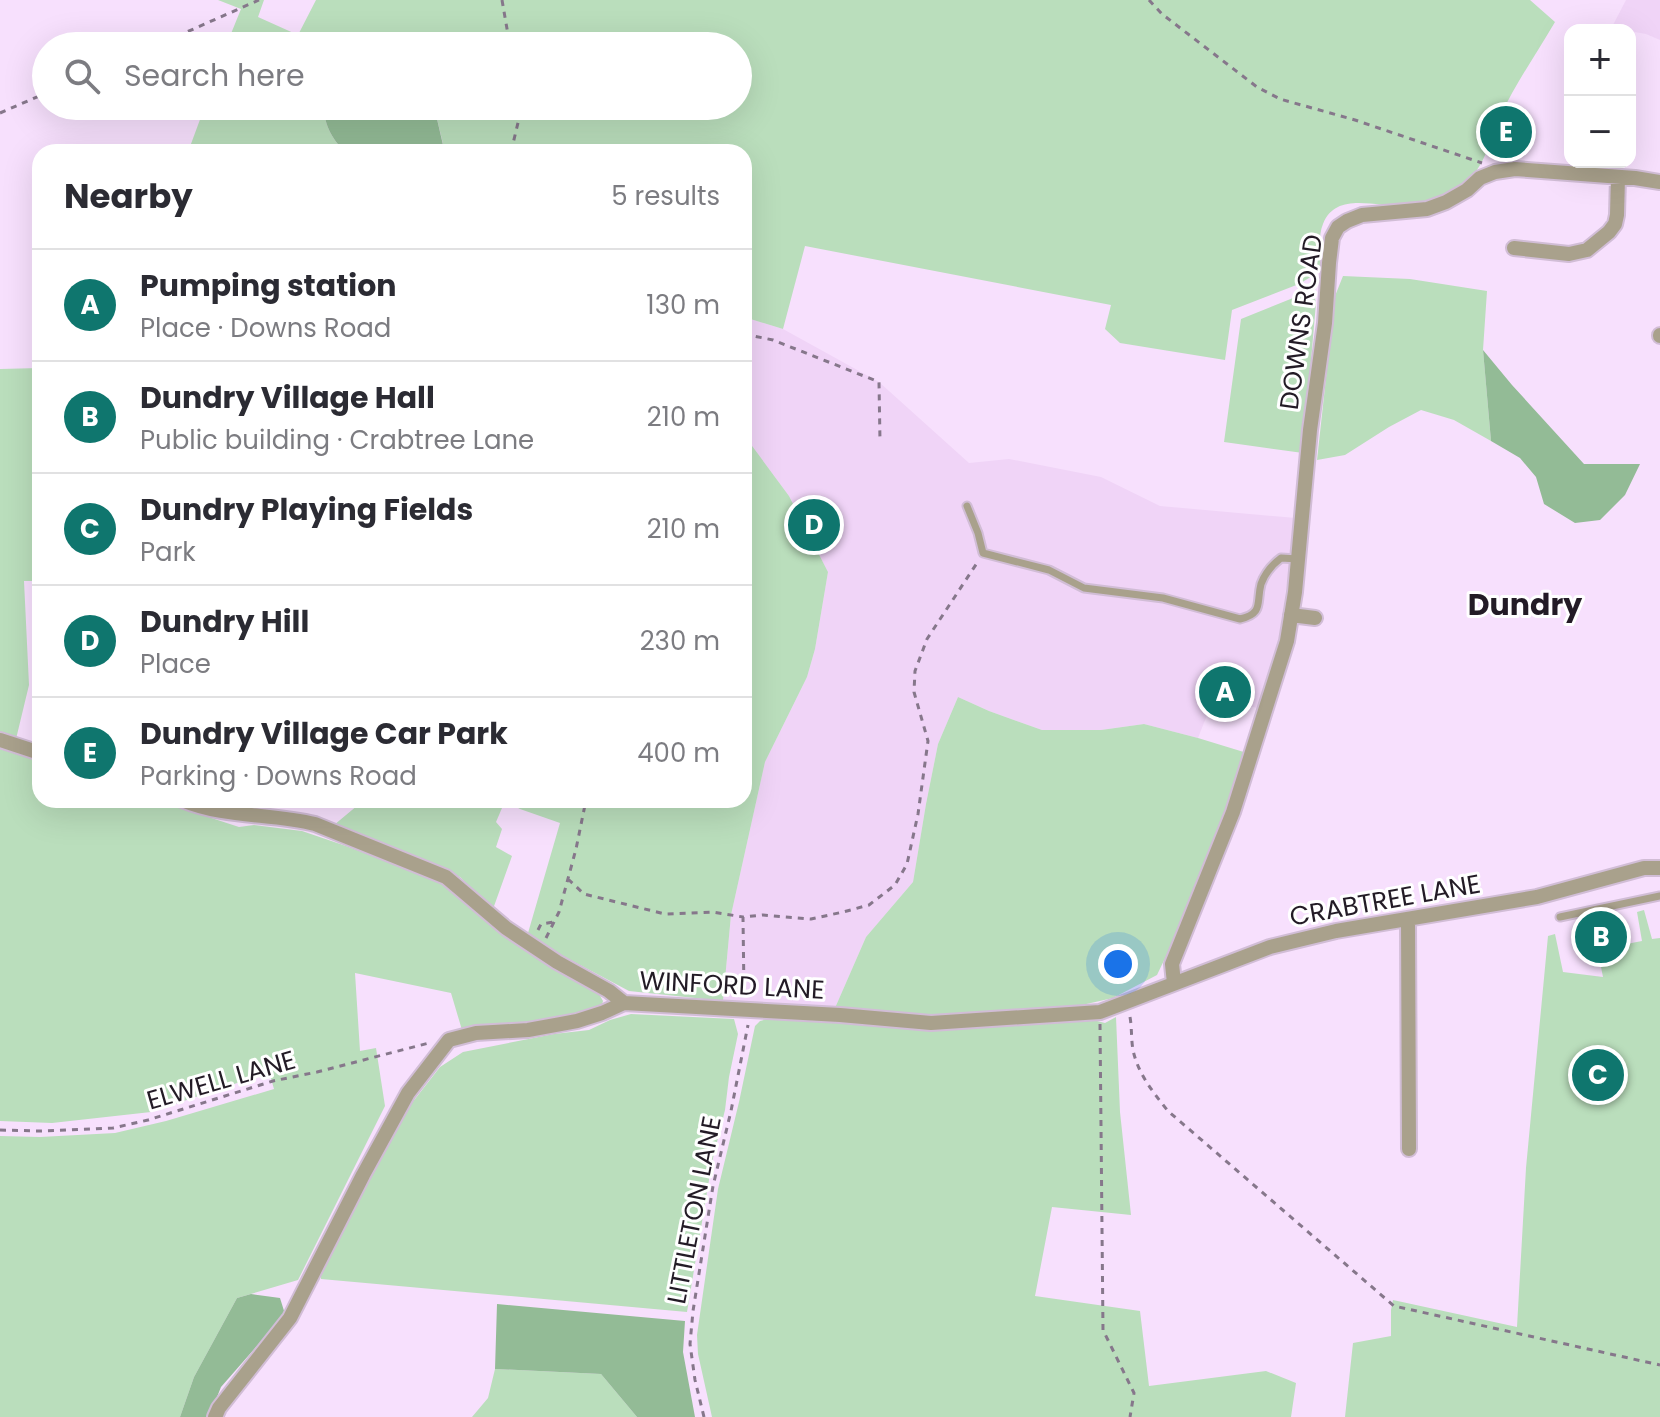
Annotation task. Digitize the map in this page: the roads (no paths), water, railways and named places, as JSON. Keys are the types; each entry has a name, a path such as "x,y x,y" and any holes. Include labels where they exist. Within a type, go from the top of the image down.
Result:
{"street":[{"name":"DOWNS ROAD","path":"1174,983 1172,964 1233,812 1287,641 1325,323 1332,238 1338,227 1362,215 1427,209 1446,202 1480,178 1495,172 1515,169 1618,177"},
{"path":"1514,248 1569,254 1587,250 1615,224 1618,177 1660,182"},
{"path":"1291,615 1315,618"},
{"path":"0,740 32,750"},
{"path":"206,808 231,814 293,818 315,824 446,877 506,928 624,1003"},
{"name":"CRABTREE LANE","path":"1125,1002 1270,947 1336,931 1537,897 1644,868 1660,868"},
{"path":"1408,919 1409,1149"},
{"name":"WINFORD LANE","path":"215,1417 290,1318 408,1093 449,1040 476,1033 528,1030 577,1021 624,1003 931,1023 1100,1012 1125,1002"}],"lane":[{"path":"967,506 983,553 1049,570 1084,588 1163,598 1240,619 1256,612 1262,583 1275,563 1281,558 1298,559"},
{"path":"1560,917 1660,896"}],"place":[{"name":"Dundry Village Car Park","path":"1506,132"},
{"name":"Dundry Hill","path":"814,525"},
{"name":"Pumping station","path":"1225,692"},
{"name":"Dundry Village Hall","path":"1601,937"},
{"name":"Dundry Playing Fields","path":"1598,1075"}],"district":[{"name":"Dundry","path":"1525,605"}]}
